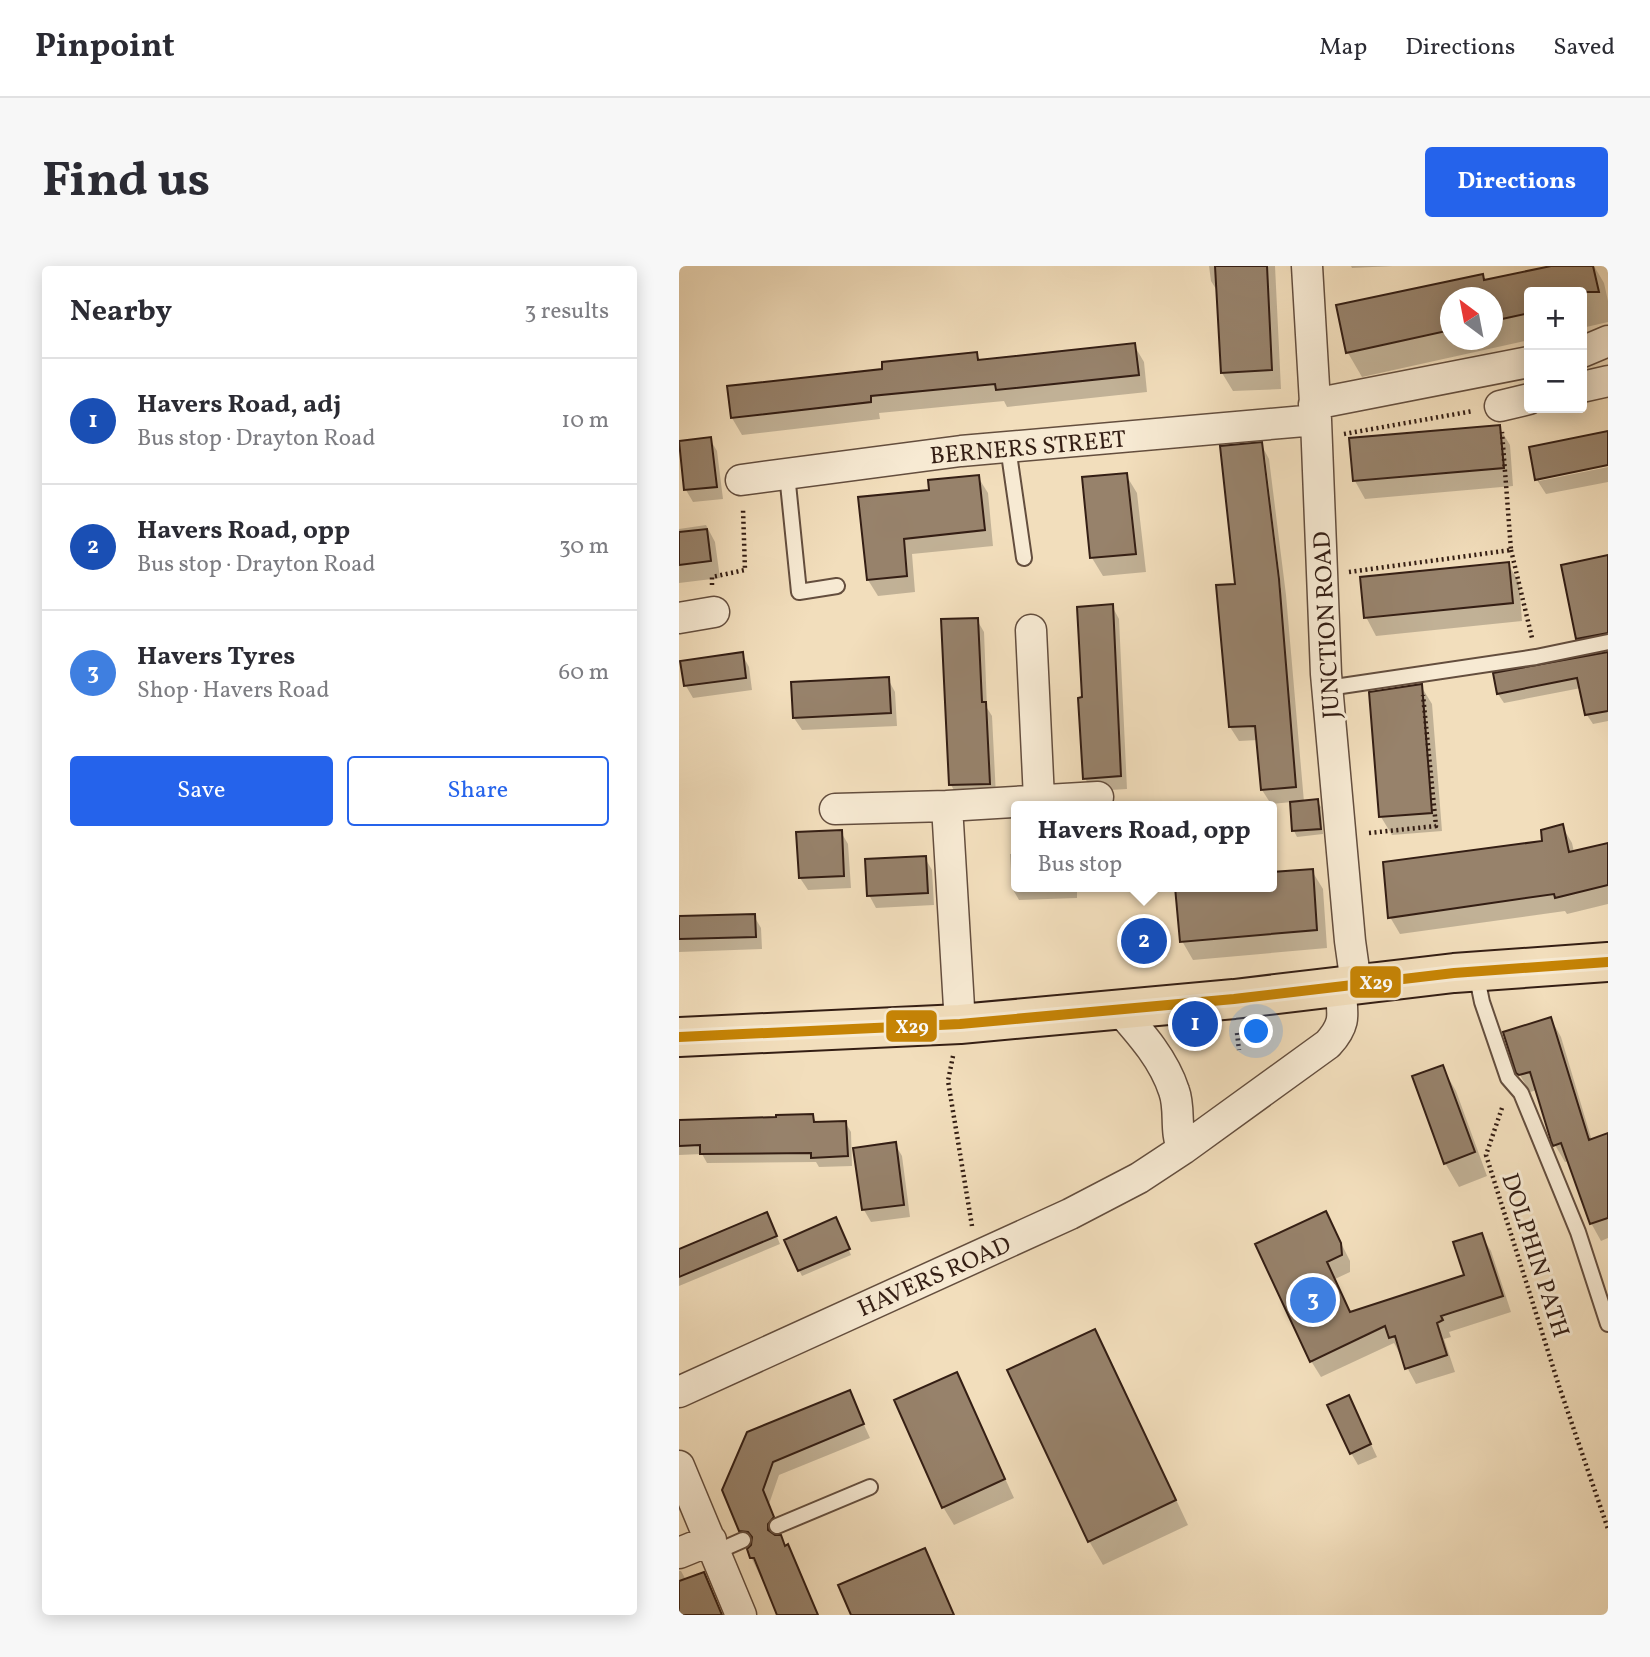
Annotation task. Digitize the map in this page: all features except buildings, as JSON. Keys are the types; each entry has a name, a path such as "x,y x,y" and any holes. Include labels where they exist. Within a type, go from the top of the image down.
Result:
{"main road":[{"path":"679,1037 960,1024 1120,1010 1476,972 1608,962"}],"street":[{"name":"JUNCTION ROAD","path":"1307,266 1328,688 1341,835 1348,985"},
{"path":"1587,350 1608,341"},
{"name":"BERNERS STREET","path":"741,480 961,451 1315,421 1524,363"},
{"path":"1587,386 1608,381"},
{"path":"1500,405 1524,400"},
{"path":"679,618 714,612"},
{"path":"1031,630 1039,799"},
{"path":"1013,801 1098,797"},
{"path":"835,809 1011,801"},
{"path":"947,806 960,1024"},
{"name":"HAVERS ROAD","path":"679,1392 1070,1214 1139,1178 1328,1044 1340,1031 1348,985"},
{"path":"1120,1010 1144,1037 1160,1061 1175,1093 1178,1140 1183,1149"},
{"path":"679,1466 723,1544 741,1615"},
{"path":"679,1553 723,1544"}],"lane":[{"path":"1008,447 1024,558"},
{"path":"787,474 799,592 837,586"},
{"path":"1328,688 1536,657 1608,642"},
{"path":"1476,972 1482,1002 1508,1078 1521,1093 1578,1232 1608,1324"},
{"path":"777,1525 870,1487"}],"path":[{"path":"1315,421 1500,405 1511,550 1536,657"},
{"path":"714,612 712,578 745,570 741,480"},
{"path":"1323,576 1511,550"},
{"path":"1341,835 1436,826 1421,674"},
{"path":"960,1024 949,1081 972,1227"},
{"name":"DOLPHIN PATH","path":"1498,1097 1503,1110 1486,1155 1559,1387 1608,1529"}],"transit line":[{"name":"X29","path":"679,1037 960,1024 1234,999 1454,973 1608,962"}],"place":[{"name":"Havers Road, opp","path":"1144,941"},
{"name":"Havers Road, adj","path":"1195,1024"},
{"name":"Havers Tyres","path":"1313,1300"}]}
